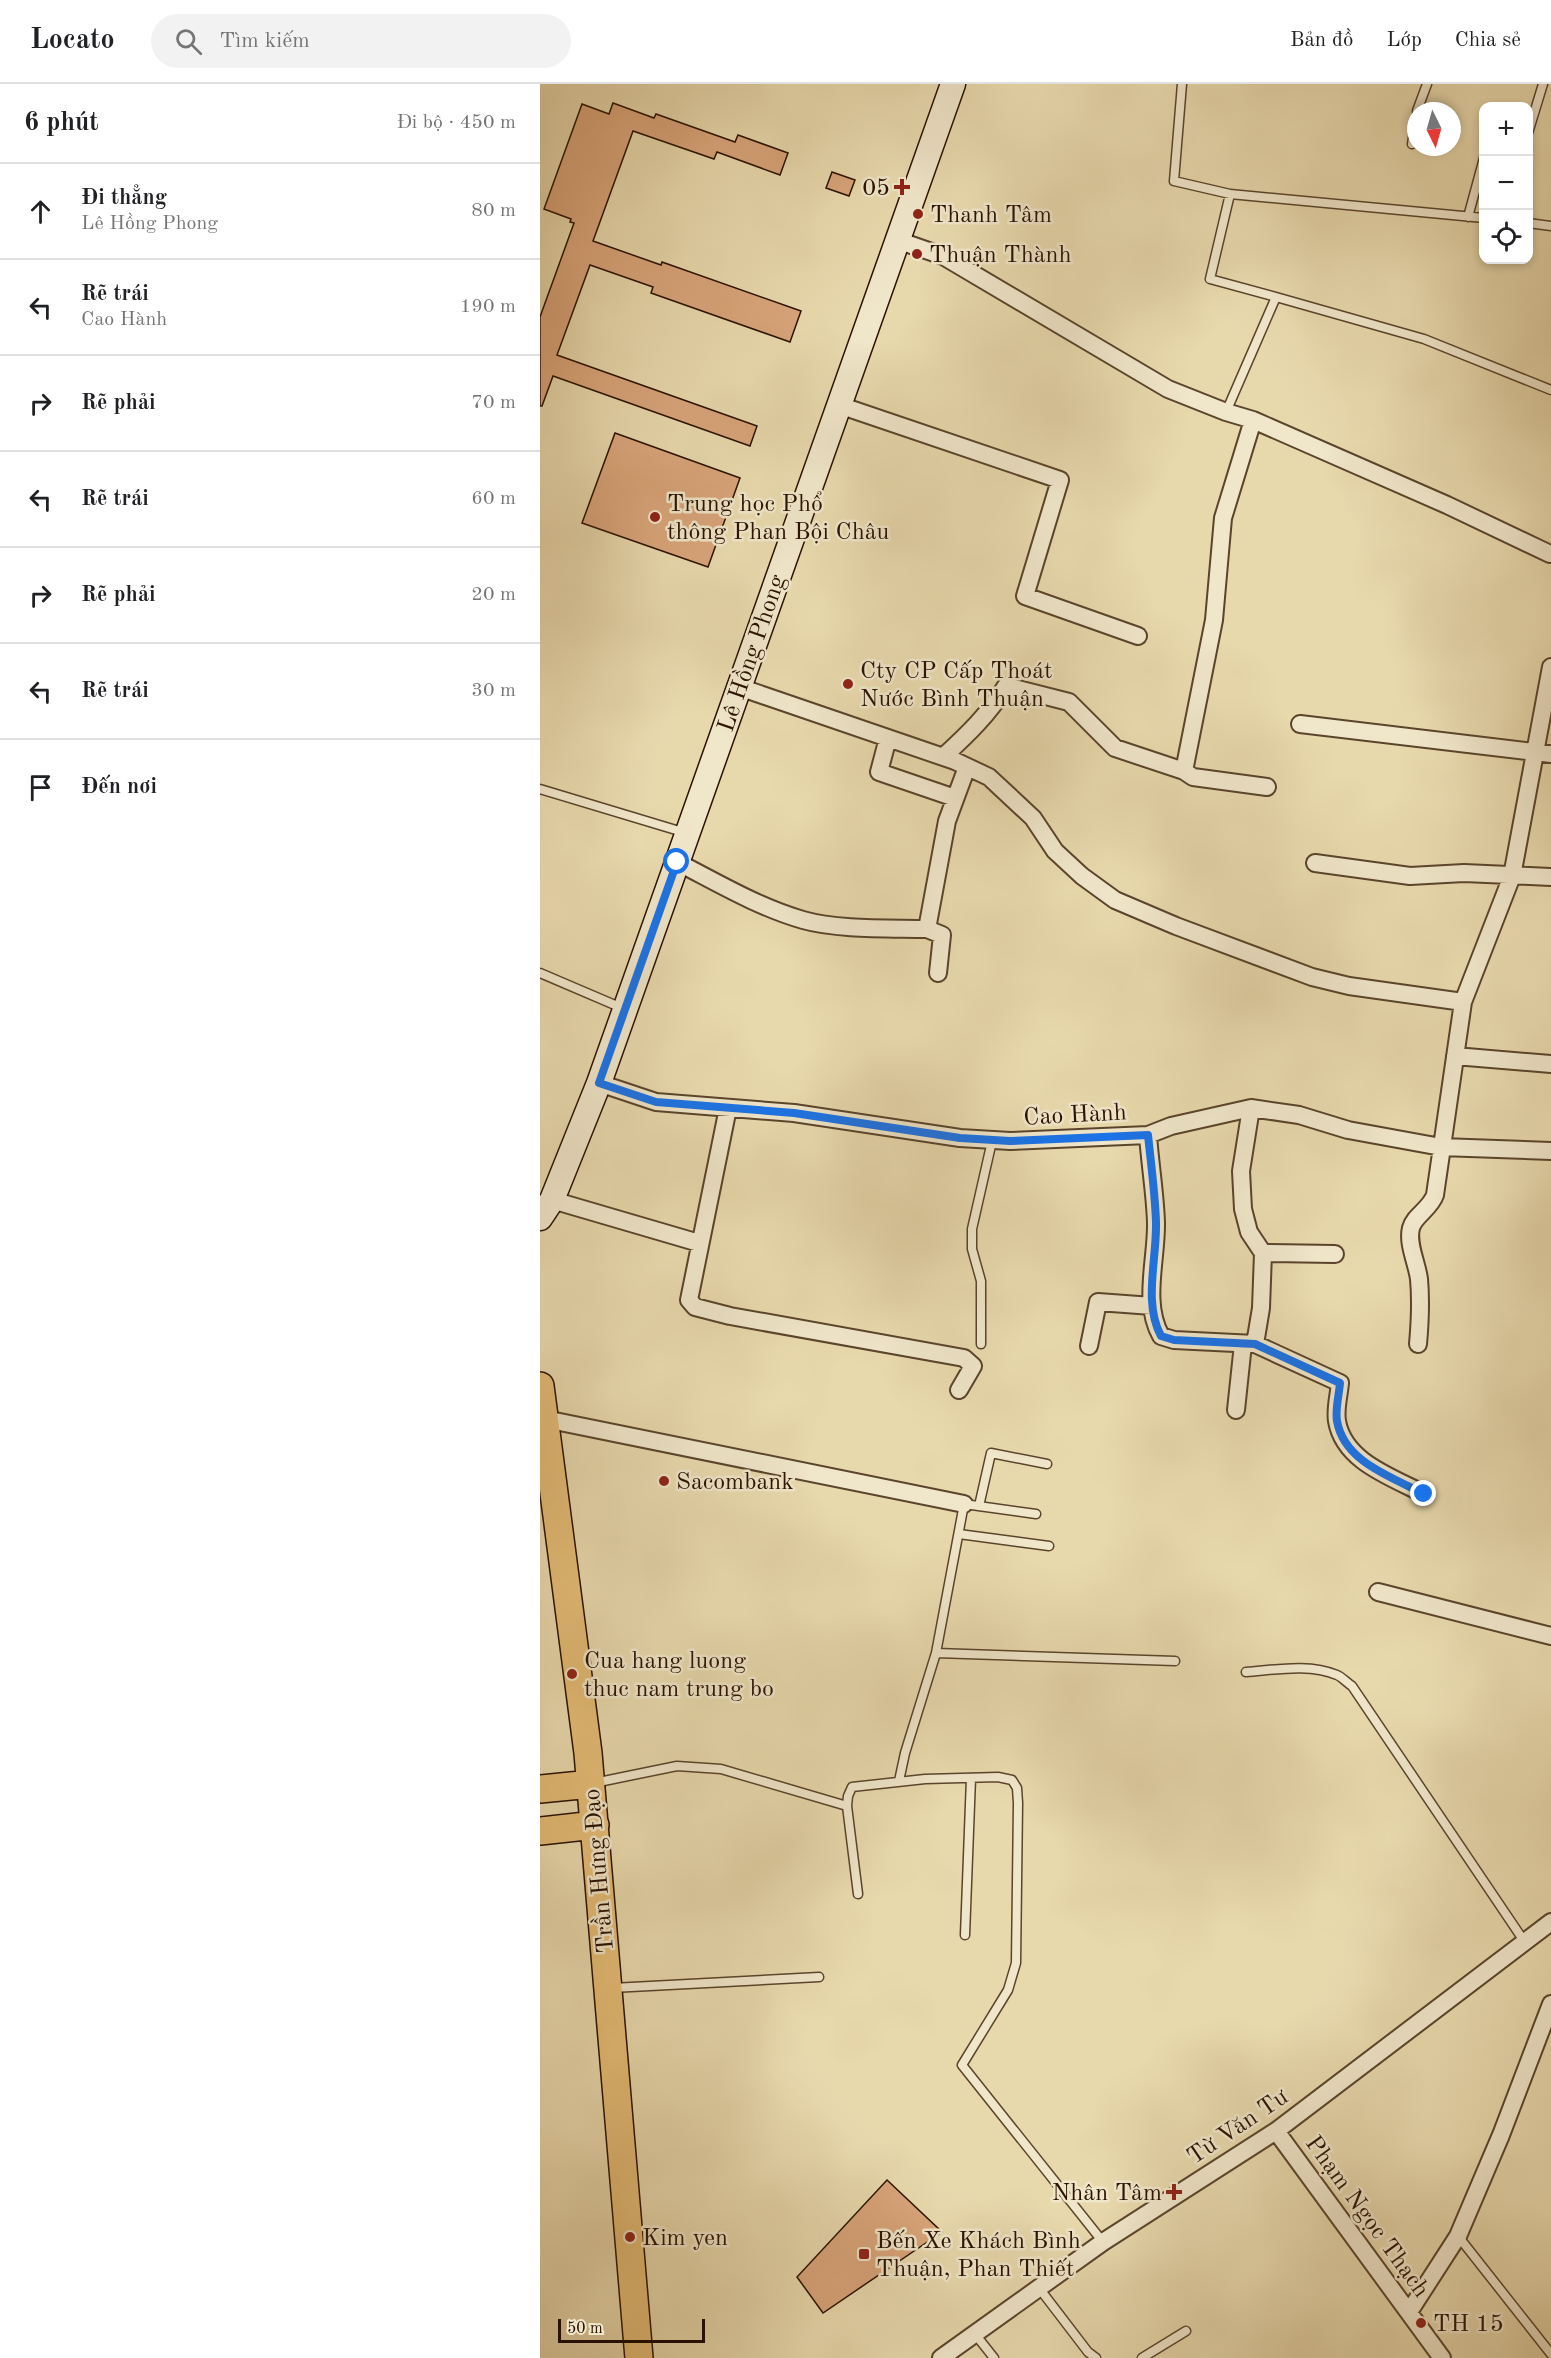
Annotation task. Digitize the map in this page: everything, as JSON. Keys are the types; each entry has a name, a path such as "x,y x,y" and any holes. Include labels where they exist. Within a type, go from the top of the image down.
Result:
{"main road":[{"name":"Lê Hồng Phong","path":"546,1209 599,1083 626,1009 953,84"},
{"name":"Trần Hưng Đạo","path":"540,1386 591,1784 639,2358"},
{"path":"540,1789 591,1784"},
{"path":"540,1831 595,1825"}],"street":[{"path":"897,240 943,256 1168,389 1253,420 1447,505 1551,556"},
{"path":"838,405 1060,480 1025,596 1138,636"},
{"path":"1184,771 1214,620 1223,518 1253,420"},
{"path":"1418,1344 1420,1296 1417,1268 1410,1244 1411,1227 1432,1204 1435,1195 1462,1002 1512,876 1543,752 1551,670"},
{"path":"943,757 975,728 997,702 1006,686 1069,702 1114,748 1184,771 1193,777 1267,786"},
{"path":"739,687 943,757 989,777 1033,818 1062,857 1082,876 1115,900 1176,926 1312,977 1349,986 1462,1002"},
{"path":"1300,724 1543,752"},
{"path":"888,738 879,772 955,798"},
{"path":"927,929 946,821 967,767"},
{"path":"677,862 755,902 804,921 852,927 927,929 942,935 938,974"},
{"path":"1315,863 1410,876 1464,873 1551,877"},
{"path":"1455,1056 1551,1065"},
{"name":"Cao Hành","path":"599,1083 656,1102 794,1113 992,1141 1148,1135 1171,1126 1251,1108 1299,1115 1348,1130 1441,1147 1551,1151"},
{"path":"728,1108 689,1300 695,1307 730,1316 964,1358 972,1366 959,1390"},
{"path":"1236,1410 1249,1344 1261,1308 1263,1253 1249,1232 1243,1209 1241,1171 1251,1108"},
{"path":"1148,1135 1156,1222 1152,1306 1156,1328 1161,1336 1174,1340 1249,1344 1340,1383 1337,1420 1344,1442 1362,1461 1424,1494"},
{"path":"546,1209 699,1243"},
{"path":"1263,1253 1335,1254"},
{"path":"1089,1346 1098,1302 1152,1306"},
{"path":"545,1419 972,1505"},
{"path":"1378,1592 1551,1636"},
{"name":"Từ Văn Tư","path":"941,2358 1103,2242 1276,2131 1551,1922"},
{"path":"1409,2312 1458,2235 1501,2135 1551,2004"},
{"name":"Phạm Ngọc Thạch","path":"1276,2131 1442,2358"}],"lane":[{"path":"1182,84 1174,181 1230,194 1479,218"},
{"path":"1420,102 1427,84"},
{"path":"1533,117 1543,84"},
{"path":"1468,217 1479,176"},
{"path":"1230,194 1210,279 1424,339 1551,390"},
{"path":"1533,224 1551,226"},
{"path":"1226,412 1276,297"},
{"path":"540,789 688,833"},
{"path":"540,973 626,1009"},
{"path":"981,1344 981,1281 972,1249 972,1229 992,1141"},
{"path":"899,1781 905,1753 936,1653 959,1534 991,1453 1047,1464"},
{"path":"972,1505 1036,1514"},
{"path":"959,1534 1049,1546"},
{"path":"936,1653 1175,1661"},
{"path":"1246,1672 1317,1670 1338,1675 1352,1686 1524,1941"},
{"path":"591,1784 677,1766 721,1769 847,1806"},
{"path":"965,1935 971,1778"},
{"path":"858,1894 847,1806 852,1787 899,1781 971,1778 1012,1780 1017,1788 1016,1963 1008,1990 962,2065 1103,2242"},
{"path":"608,1988 819,1977"},
{"path":"1458,2235 1551,2354"},
{"path":"1039,2288 1088,2352 1096,2358"},
{"path":"1142,2358 1186,2331"},
{"path":"975,2334 994,2358"}],"building":[{"path":"613,103 654,118 656,114 735,142 738,135 788,153 780,175 717,152 714,159 633,131 593,241 661,265 662,262 801,311 790,342 651,293 653,287 590,265 557,355 757,426 750,446 553,376 542,406 540,406 540,317 574,223 570,222 571,219 544,209 582,104 609,114"},
{"path":"832,172 855,180 849,196 826,188"},
{"path":"615,433 740,478 708,567 582,523"},
{"name":"Bến Xe Khách Bình Thuận, Phan Thiết","path":"887,2180 942,2232 823,2313 797,2277"}],"place":[{"name":"05","path":"902,187"},
{"name":"Thanh Tâm","path":"918,214"},
{"name":"Thuận Thành","path":"917,254"},
{"name":"Trung học Phổ thông Phan Bội Châu","path":"655,517"},
{"name":"Cty CP Cấp Thoát Nước Bình Thuận","path":"848,684"},
{"name":"Sacombank","path":"664,1481"},
{"name":"Cua hang luong thuc nam trung bo","path":"572,1674"},
{"name":"Nhân Tâm","path":"1174,2192"},
{"name":"Kim yen","path":"630,2237"},
{"name":"Bến Xe Khách Bình Thuận, Phan Thiết","path":"864,2254"},
{"name":"TH 15","path":"1421,2323"}],"route":[{"path":"677,862 599,1083 656,1102 794,1113 987,1141 1148,1135 1156,1222 1152,1306 1156,1328 1161,1336 1174,1340 1255,1344 1340,1383 1337,1420 1344,1442 1362,1461 1424,1494"}]}
